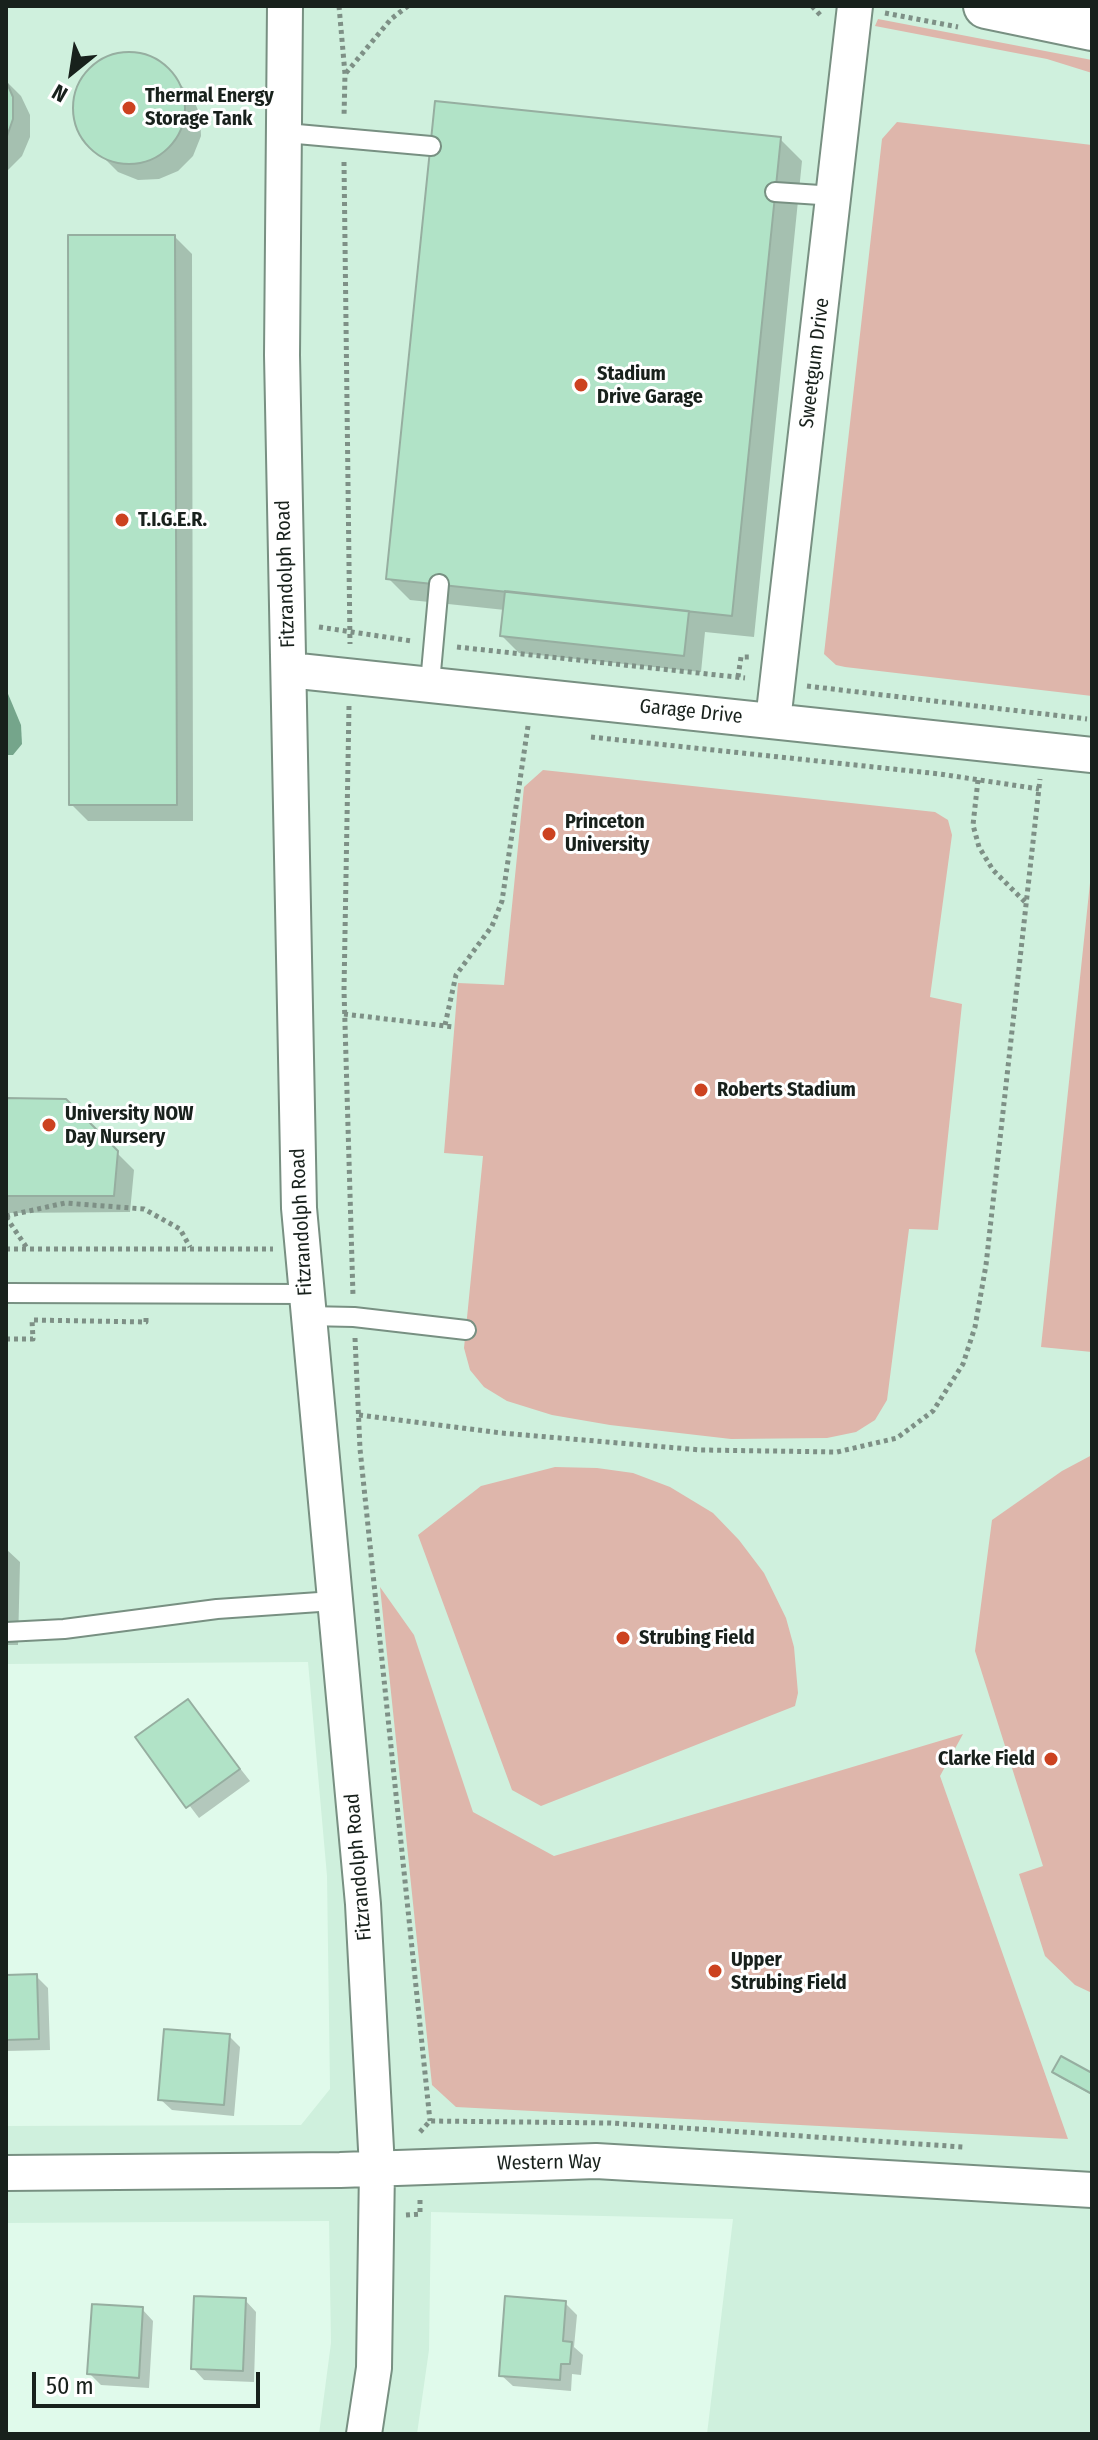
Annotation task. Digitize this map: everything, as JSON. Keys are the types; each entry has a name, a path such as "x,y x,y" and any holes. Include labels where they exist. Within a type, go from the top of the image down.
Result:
{"street":[{"name":"Fitzrandolph Road","path":"285,6 282,355 297,1128 306,1305 363,1904 377,2168 374,2368 364,2434"},
{"name":"Sweetgum Drive","path":"773,721 855,6"},
{"path":"986,6 1092,28"},
{"name":"Garage Drive","path":"289,670 1092,755"},
{"name":"Western Way","path":"6,2173 377,2168 596,2161 1092,2190"}],"lane":[{"path":"286,133 431,146"},
{"path":"775,192 835,196"},
{"path":"430,683 439,584"},
{"path":"6,1293 306,1305 354,1317 466,1330"},
{"path":"6,1632 64,1629 217,1609 334,1601"}],"path":[{"path":"339,6 345,74 343,136 350,630 344,1014 354,1317 359,1415 430,2121 420,2132"},
{"path":"345,74 391,19 408,6"},
{"path":"288,623 434,644 1092,720"},
{"path":"359,1415 501,1433 766,1452 837,1452 870,1447 915,1426 933,1411 963,1364 975,1327 986,1265 1048,714"},
{"path":"445,1025 456,975 492,926 502,901 528,724 541,727"},
{"path":"577,735 1039,789"},
{"path":"978,780 973,825 979,847 993,870 1026,903"},
{"path":"344,1014 454,1027"},
{"path":"28,1249 6,1216 65,1203 144,1209 168,1219 180,1229 190,1247"},
{"path":"6,1249 190,1247 285,1250"},
{"path":"430,2121 610,2123 970,2148"},
{"path":"420,2193 420,2214"}],"shaded area":[{"name":"Princeton University","path":"6,6 1092,6 1092,2434 707,2434 733,2219 431,2212 429,2350 417,2434 319,2434 331,2343 329,2221 6,2223 6,2126 301,2125 330,2089 327,1876 308,1662 6,1664"},
{"path":"878,19 1092,60 1092,73 1047,59 875,26"},
{"path":"897,122 1092,145 1092,696 845,667 836,665 824,654 882,139"},
{"path":"6,689 21,725 22,744 13,755 6,755"},
{"name":"Roberts Stadium","path":"543,770 935,812 948,820 952,835 930,997 962,1004 938,1230 909,1229 887,1400 875,1420 856,1432 827,1438 731,1439 610,1425 552,1415 507,1401 484,1387 470,1370 464,1348 483,1156 444,1153 458,983 504,985 524,787"},
{"path":"1092,864 1092,1352 1041,1347"},
{"name":"Clarke Field","path":"1092,1455 1092,1993 1075,1985 1045,1956 1019,1874 1043,1866 975,1651 992,1520 1062,1471"},
{"name":"Strubing Field","path":"555,1467 633,1473 670,1487 713,1513 764,1573 786,1618 794,1647 798,1693 795,1706 541,1806 512,1790 418,1535 481,1486"},
{"name":"Upper Strubing Field","path":"380,1587 414,1635 473,1812 554,1856 963,1734 940,1776 1068,2139 456,2107 432,2085"}],"building":[{"name":"Thermal Energy Storage Tank","path":"129,52 150,57 168,69 180,87 185,108 180,129 168,147 150,159 129,164 108,159 90,147 78,129 73,108 78,87 90,69 108,57"},
{"path":"6,81 13,97 13,119 6,139"},
{"name":"Stadium Drive Garage","path":"435,101 781,137 732,616 386,579"},
{"name":"T.I.G.E.R.","path":"68,235 175,235 177,805 69,805"},
{"path":"505,591 689,611 684,656 500,636"},
{"name":"University NOW Day Nursery","path":"6,1098 66,1099 118,1151 114,1196 6,1196"},
{"path":"188,1699 240,1769 186,1808 135,1737"},
{"path":"37,1974 39,2039 6,2040 6,1975"},
{"path":"164,2029 230,2034 224,2105 158,2100"},
{"path":"1061,2056 1092,2073 1092,2094 1052,2072"},
{"path":"194,2296 246,2298 243,2371 191,2369"},
{"path":"505,2296 566,2301 563,2341 572,2342 570,2364 561,2364 560,2380 499,2376"},
{"path":"92,2304 143,2307 139,2378 87,2374"}],"place":[{"name":"Thermal Energy Storage Tank","path":"129,108"},
{"name":"Stadium Drive Garage","path":"581,385"},
{"name":"T.I.G.E.R.","path":"122,520"},
{"name":"Princeton University","path":"549,834"},
{"name":"Roberts Stadium","path":"701,1090"},
{"name":"University NOW Day Nursery","path":"49,1125"},
{"name":"Strubing Field","path":"623,1638"},
{"name":"Clarke Field","path":"1051,1759"},
{"name":"Upper Strubing Field","path":"715,1971"}]}
